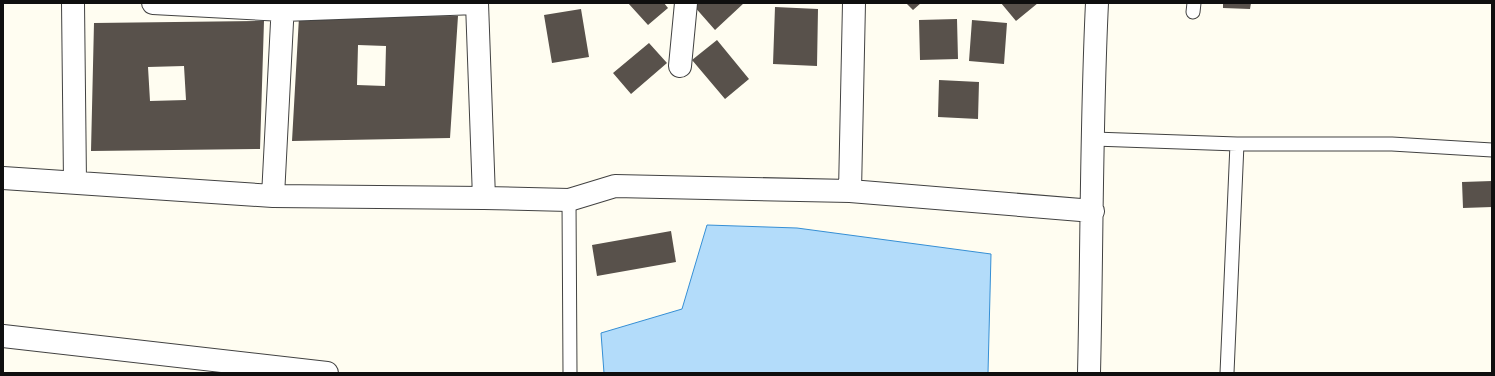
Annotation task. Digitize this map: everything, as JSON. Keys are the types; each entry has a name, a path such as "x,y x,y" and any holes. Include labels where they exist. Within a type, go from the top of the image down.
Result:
{"street":[{"path":"73,3 75,182"},
{"path":"154,3 283,6 477,3 484,198"},
{"path":"680,66 686,3"},
{"path":"850,191 854,3"},
{"path":"1090,373 1094,81 1097,3"},
{"path":"273,196 283,6"},
{"path":"3,178 273,196 569,200 615,186 850,191 1093,211"},
{"path":"3,336 327,373"}],"lane":[{"path":"1094,139 1237,144 1392,144 1492,150"},
{"path":"1227,373 1237,144"},
{"path":"569,200 570,373"}],"water":[{"path":"707,225 797,228 991,254 988,373 604,373 601,333 682,309"}],"building":[{"path":"628,3 664,3 668,8 648,25"},
{"path":"696,3 744,3 715,30 693,5"},
{"path":"906,3 921,3 913,10"},
{"path":"1001,3 1038,3 1016,21"},
{"path":"1223,3 1251,3 1250,9 1223,8"},
{"path":"775,7 818,9 817,66 773,64"},
{"path":"581,9 589,57 552,63 544,15"},
{"path":"458,16 450,138 292,141 299,17","holes":["358,45 386,46 385,86 357,85"]},
{"path":"957,19 958,59 920,60 919,20"},
{"path":"972,20 1007,23 1004,64 969,61"},
{"path":"264,21 260,149 91,151 94,23","holes":["184,66 186,100 150,101 148,67"]},
{"path":"717,40 749,79 725,99 692,60"},
{"path":"649,43 667,63 631,94 613,73"},
{"path":"939,80 979,82 978,119 938,117"},
{"path":"1492,181 1492,207 1463,208 1462,182"},
{"path":"671,231 676,262 597,276 592,245"}]}
